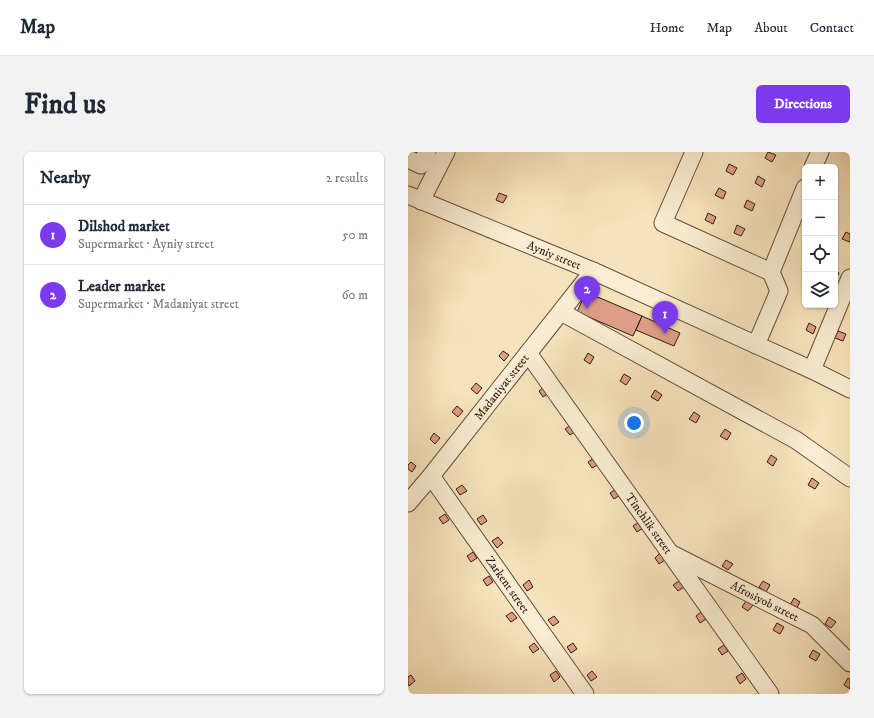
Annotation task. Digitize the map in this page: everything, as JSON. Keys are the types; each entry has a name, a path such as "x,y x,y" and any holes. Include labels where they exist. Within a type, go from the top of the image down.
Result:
{"street":[{"path":"408,159 421,165 427,152"},
{"path":"415,198 446,152"},
{"path":"694,152 663,222 771,272 779,291 756,345"},
{"path":"815,164 820,152"},
{"path":"771,272 802,195"},
{"name":"Ayniy street","path":"415,198 593,271 812,370 850,389"},
{"name":"Madaniyat street","path":"408,503 593,271"},
{"path":"812,370 850,278"},
{"path":"561,312 796,440 850,478"},
{"name":"Tinchlik street","path":"528,353 770,694"},
{"name":"Zarkent street","path":"431,476 585,694"},
{"name":"Afrosiyob street","path":"670,553 812,625 850,663"}],"building":[{"path":"768,152 776,155 772,162 765,158"},
{"path":"729,164 737,168 733,175 726,171"},
{"path":"758,176 765,180 762,187 755,183"},
{"path":"719,188 726,192 723,199 715,195"},
{"path":"499,193 507,196 503,203 496,200"},
{"path":"747,200 755,204 752,211 744,207"},
{"path":"708,213 716,217 713,224 705,220"},
{"path":"737,225 745,229 741,236 734,233"},
{"path":"846,232 850,234 850,242 842,239"},
{"path":"586,292 642,316 633,336 577,312"},
{"path":"642,316 680,333 674,346 636,330"},
{"path":"809,323 816,327 813,334 806,330"},
{"path":"838,331 846,334 843,341 835,338"},
{"path":"503,351 509,355 504,361 499,356"},
{"path":"588,353 594,357 590,364 584,360"},
{"path":"624,374 631,378 626,385 620,381"},
{"path":"476,383 482,388 477,394 471,389"},
{"path":"545,386 549,393 543,397 539,391"},
{"path":"655,390 662,395 658,401 651,397"},
{"path":"457,406 463,411 458,417 452,412"},
{"path":"694,412 700,416 696,423 689,419"},
{"path":"571,425 576,431 570,435 565,429"},
{"path":"725,429 731,433 727,440 720,436"},
{"path":"434,433 440,438 435,444 430,439"},
{"path":"771,455 777,459 773,466 767,462"},
{"path":"594,458 599,464 592,468 588,462"},
{"path":"411,462 416,466 412,472 408,469 408,465"},
{"path":"812,478 819,483 815,489 808,485"},
{"path":"462,485 467,491 460,495 456,489"},
{"path":"616,489 620,495 614,499 610,493"},
{"path":"445,514 449,520 443,524 439,518"},
{"path":"483,515 487,521 481,525 477,519"},
{"path":"639,522 643,528 637,532 633,526"},
{"path":"498,537 503,543 497,548 492,541"},
{"path":"473,552 477,558 471,562 467,556"},
{"path":"660,553 665,560 659,564 655,558"},
{"path":"726,560 733,564 728,570 722,566"},
{"path":"489,576 493,582 487,586 483,580"},
{"path":"529,580 533,587 527,591 523,585"},
{"path":"679,581 684,587 678,591 673,585"},
{"path":"763,581 770,585 766,592 759,587"},
{"path":"794,598 800,602 796,609 790,605"},
{"path":"746,601 753,605 748,611 742,607"},
{"path":"512,612 517,618 511,622 506,616"},
{"path":"701,612 706,619 700,623 696,616"},
{"path":"554,616 559,622 553,626 548,620"},
{"path":"829,617 836,622 831,628 825,624"},
{"path":"777,623 784,627 780,634 773,630"},
{"path":"534,643 539,649 533,653 529,647"},
{"path":"573,643 577,649 571,653 567,647"},
{"path":"724,645 728,651 722,655 718,649"},
{"path":"813,650 820,654 816,661 809,657"},
{"path":"556,671 560,677 554,682 550,675"},
{"path":"592,671 597,677 591,681 587,675"},
{"path":"742,673 746,679 740,684 736,677"},
{"path":"411,675 415,681 409,686 408,677"},
{"path":"848,678 850,679 850,689 844,685"}],"place":[{"name":"Leader market","path":"587,309"},
{"name":"Dilshod market","path":"665,334"}]}
